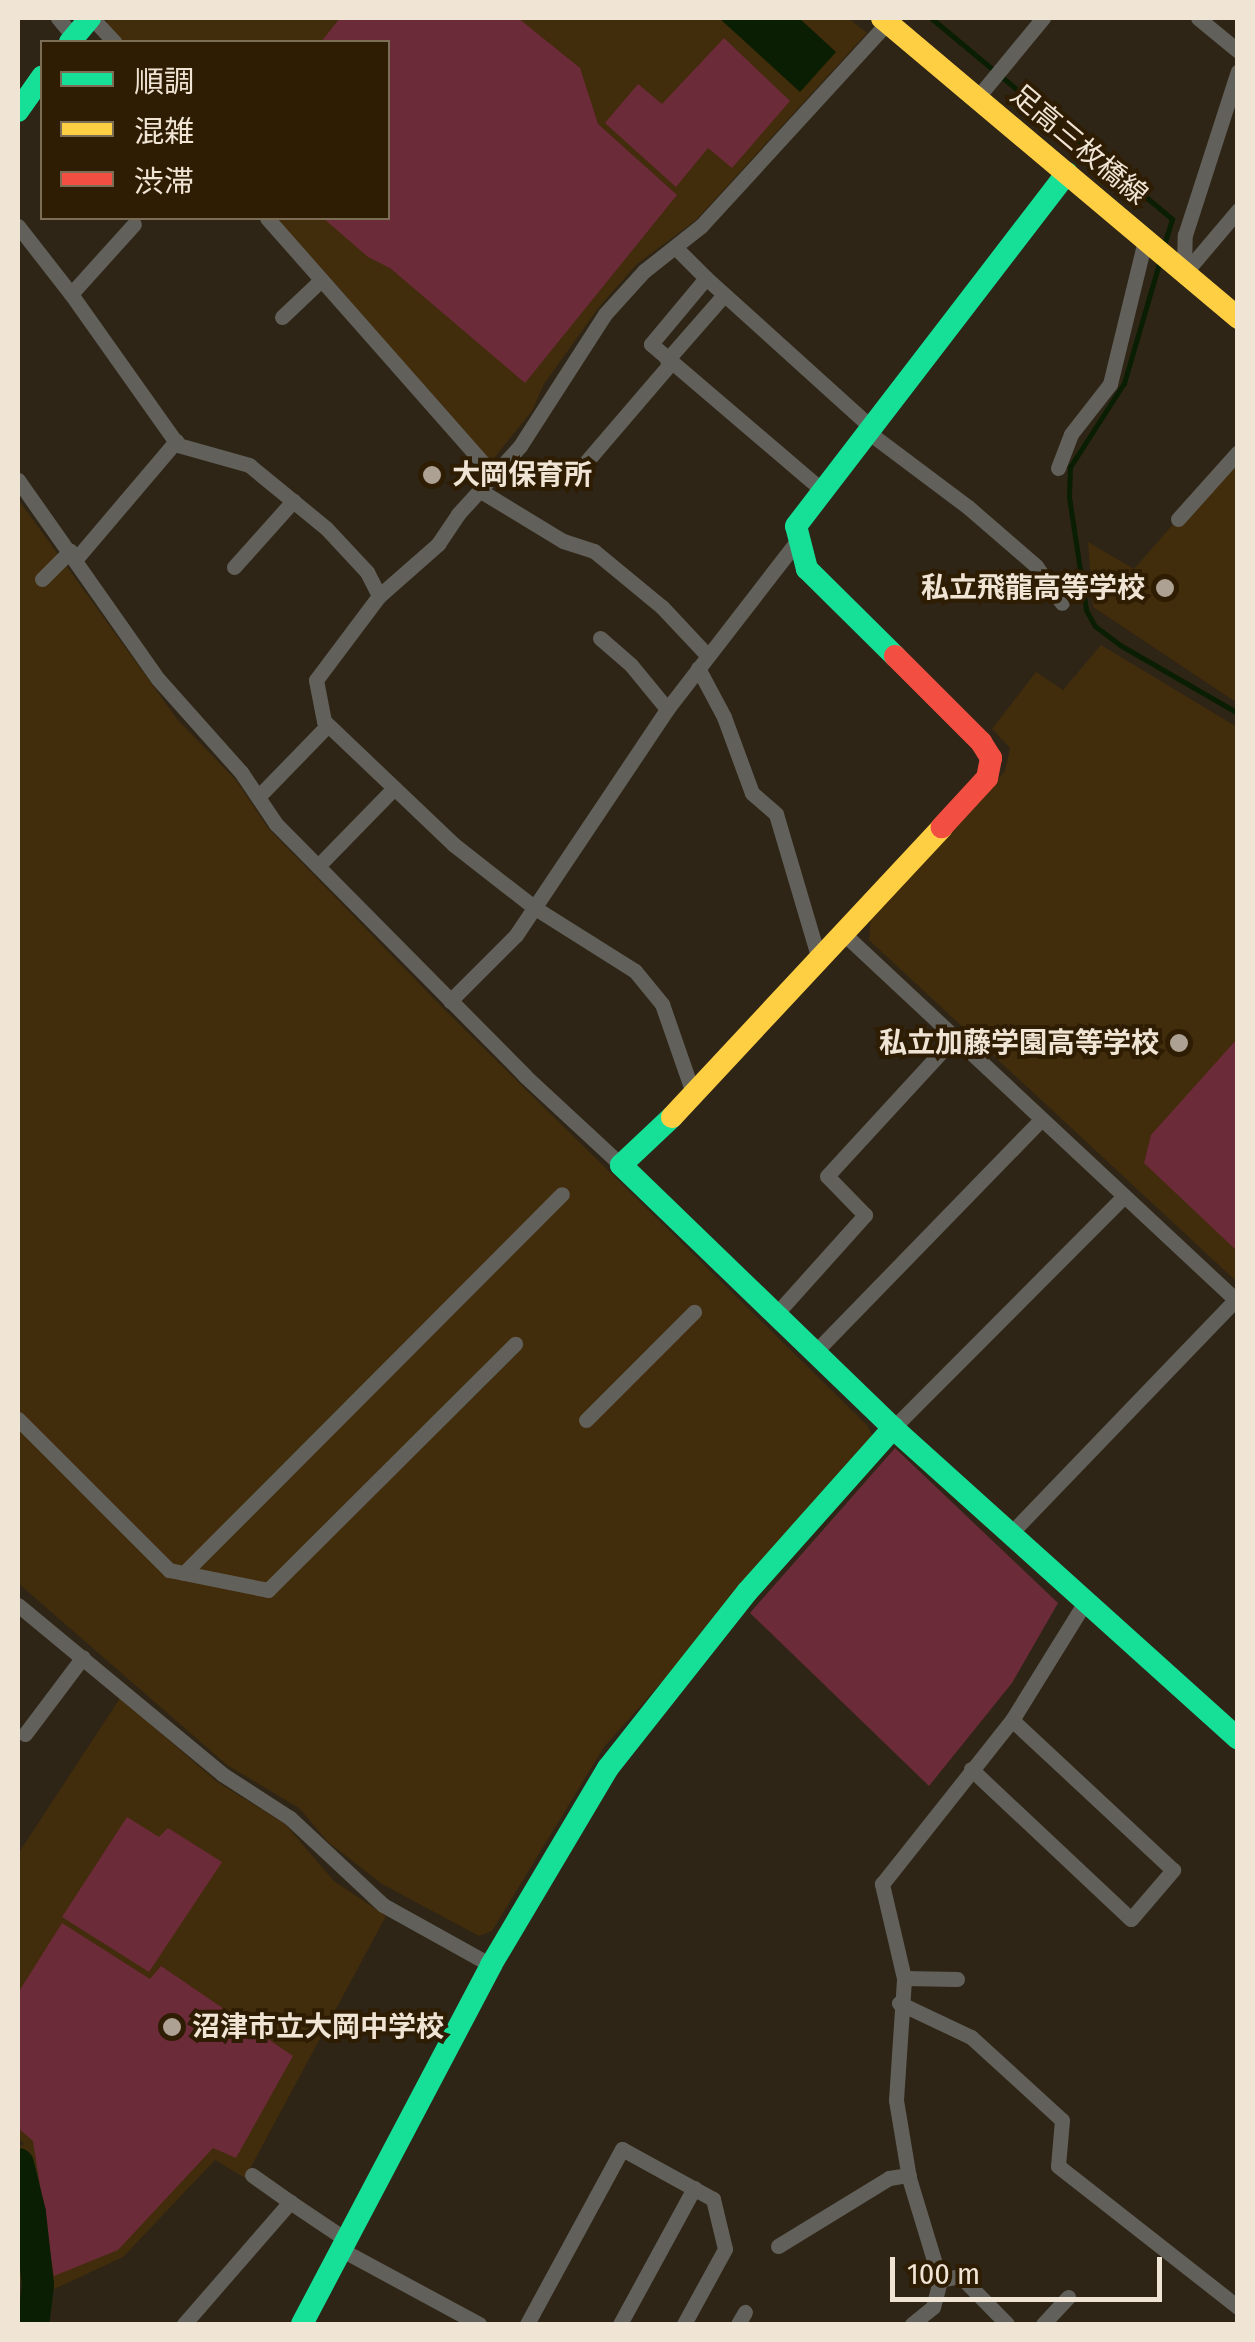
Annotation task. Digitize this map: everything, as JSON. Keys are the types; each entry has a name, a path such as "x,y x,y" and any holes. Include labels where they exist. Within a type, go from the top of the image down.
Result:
{"street":[{"path":"58,18 72,40 91,18 112,40"},
{"path":"983,91 1042,18"},
{"path":"1198,18 1238,51"},
{"path":"694,1096 654,991 588,938 535,908 453,844 328,725 314,688 316,680 380,596 438,544 520,446 606,314 644,271 701,226 885,20"},
{"name":"足高三枚橋線","path":"885,20 983,91 1066,172 1238,318"},
{"path":"1177,268 1238,70"},
{"path":"18,111 40,80"},
{"path":"621,1165 694,1096 988,778 991,758 981,742 807,569 796,526 1066,172"},
{"path":"1177,268 1238,210"},
{"path":"269,220 493,474"},
{"path":"71,294 134,224"},
{"path":"18,226 176,441 249,465 368,572 380,596"},
{"path":"1058,468 1071,434 1110,384 1145,240"},
{"path":"675,247 870,430 1022,554 1062,603"},
{"path":"706,278 650,344 822,490"},
{"path":"282,316 322,280"},
{"path":"574,476 724,296"},
{"path":"42,579 73,555 176,441"},
{"path":"1178,519 1238,452"},
{"path":"18,480 158,679 276,824 450,1001 893,1428 1238,1739"},
{"path":"480,490 563,541 594,551 662,607 703,662 752,794 776,814 819,960"},
{"path":"234,567 293,501"},
{"path":"450,1001 516,935 667,709 797,541"},
{"path":"600,638 630,665 667,709"},
{"path":"258,798 328,725"},
{"path":"318,866 394,788"},
{"path":"844,932 1236,1302 1011,1532"},
{"path":"777,1313 865,1214 827,1176 954,1038"},
{"path":"816,1350 1041,1120"},
{"path":"184,1573 562,1194"},
{"path":"302,2324 491,1965 608,1768 655,1703 893,1428 1124,1196"},
{"path":"586,1420 694,1312"},
{"path":"18,1419 168,1570 268,1590 515,1344"},
{"path":"912,2324 933,2308 940,2280 909,2175 896,2100 899,2003 904,1978 882,1884 1012,1720 1084,1604"},
{"path":"18,1605 222,1774 290,1818 383,1906 491,1965"},
{"path":"25,1734 83,1658"},
{"path":"971,1770 1131,1919 1173,1870 1012,1720"},
{"path":"904,1978 957,1979"},
{"path":"899,2003 971,2037 1062,2120 1058,2166 1238,2308"},
{"path":"527,2324 622,2149 713,2198 725,2249 684,2324"},
{"path":"778,2246 889,2178 909,2175"},
{"path":"252,2176 345,2246 479,2324"},
{"path":"620,2324 694,2188"},
{"path":"184,2324 290,2202"},
{"path":"940,2280 960,2276 1007,2324"},
{"path":"1043,2324 1068,2297"}],"shaded area":[{"path":"106,18 848,18 867,33 696,220 637,264 599,307 544,384 532,411 491,462 277,220 390,220 390,40 119,40 108,28"},
{"path":"340,18 518,18 580,68 598,124 677,195 525,383 390,268 368,257 325,220 390,220 390,40 323,40"},
{"path":"719,18 799,18 836,52 800,92"},
{"path":"724,38 790,101 732,168 708,148 676,187 605,123 638,84 662,104"},
{"name":"私立飛龍高等学校","path":"1237,451 1237,703 1093,607 1088,542 1134,569"},
{"path":"18,499 177,719 236,780 268,828 442,1007 867,1425 876,1442 604,1747 492,1931 479,1936 382,1884 328,1842 299,1808 227,1765 18,1583"},
{"path":"1101,645 1237,727 1237,1282 869,940 871,917 1005,771 1010,748 992,729 1036,672 1063,690"},
{"path":"1237,1039 1237,1251 1144,1163 1151,1135"},
{"path":"895,1448 1058,1603 1012,1683 929,1786 750,1613"},
{"name":"沼津市立大岡中学校","path":"120,1698 216,1781 285,1824 334,1881 386,1916 245,2178 215,2160 123,2257 48,2292 23,2281 18,2284 18,2147 24,2144 18,2138 18,1854"},
{"path":"127,1817 159,1837 168,1828 222,1862 149,1972 62,1917"},
{"path":"62,1923 150,1979 161,1966 293,2056 236,2158 213,2148 118,2250 54,2276 33,2141 18,2128 18,1993"}],"waterway":[{"path":"931,18 1172,219 1164,245"},
{"path":"1160,260 1124,383 1070,467 1069,497 1086,610 1095,626 1120,645 1238,713"},
{"path":"18,2164 30,2213 38,2285 33,2324"}],"traffic: fast":[{"path":"72,40 90,18"},
{"path":"18,111 40,80"},
{"path":"895,656 807,569 796,526 1067,173"},
{"path":"672,1117 621,1165 893,1428 1238,1739"},
{"path":"302,2324 491,1965 608,1768 747,1592 893,1428"}],"traffic: slow":[{"path":"882,18 1238,318"},
{"path":"672,1117 942,827"}],"traffic: jam":[{"path":"895,656 981,742 991,758 987,778 942,827"}],"place":[{"name":"大岡保育所","path":"432,475"},
{"name":"私立飛龍高等学校","path":"1165,588"},
{"name":"私立加藤学園高等学校","path":"1179,1043"},
{"name":"沼津市立大岡中学校","path":"172,2027"}]}
